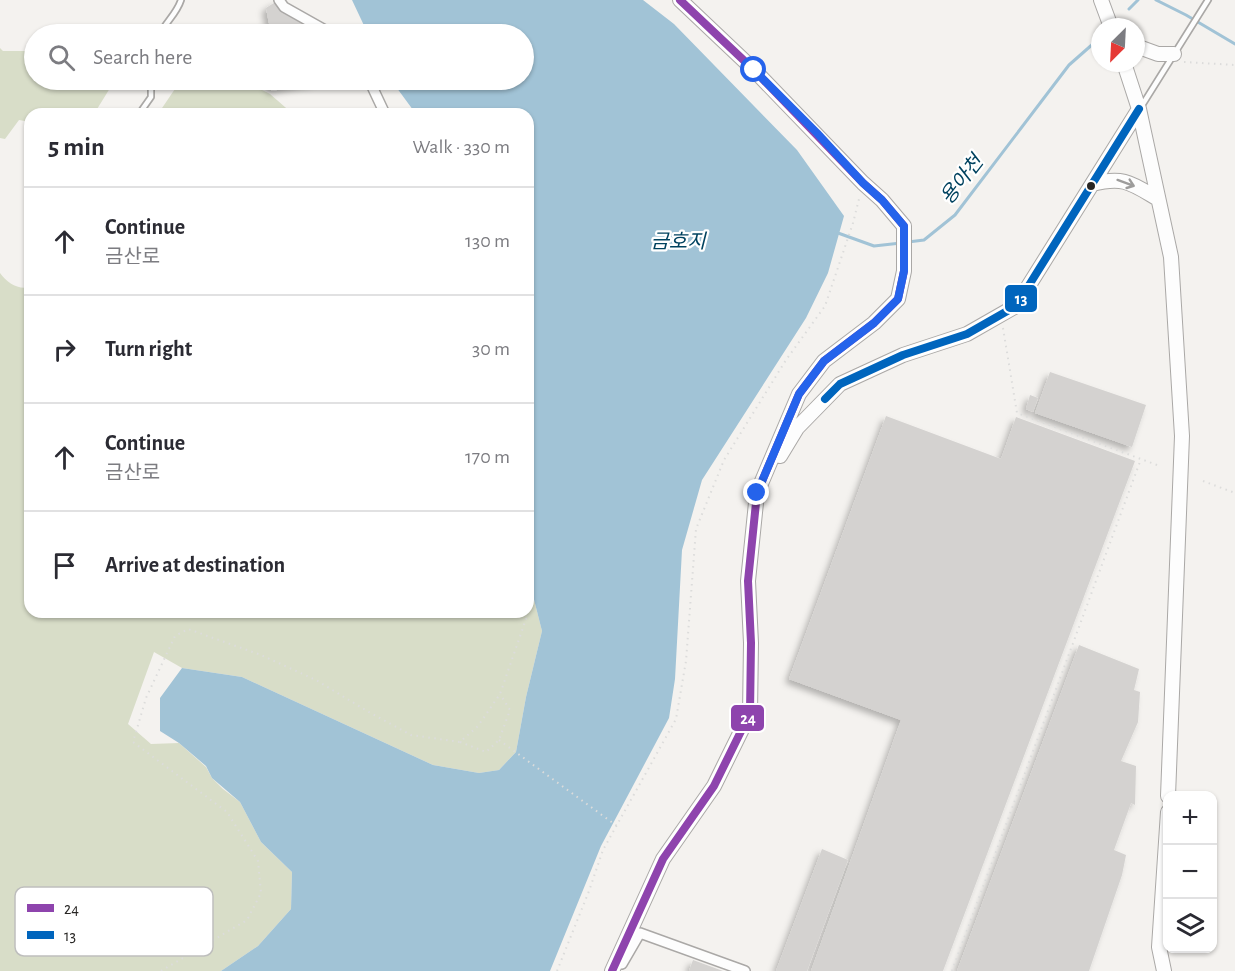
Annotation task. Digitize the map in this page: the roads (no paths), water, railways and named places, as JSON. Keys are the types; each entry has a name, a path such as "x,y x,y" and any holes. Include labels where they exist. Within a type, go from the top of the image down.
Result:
{"street":[{"path":"279,0 284,7 314,24"},
{"path":"612,971 663,859 714,786 750,713 751,643 748,581 757,493 799,394 824,361 874,323 898,299 904,271 904,226 817,133 680,0"},
{"path":"1101,0 1108,18"},
{"path":"1145,49 1158,54 1173,55"},
{"path":"1127,72 1139,109 1171,257 1182,436 1168,791"},
{"path":"374,90 382,108"},
{"path":"757,493 797,428 840,384 903,355 967,334 1016,306 1139,109"},
{"path":"1092,184 1120,179 1158,199"},
{"path":"1164,971 1160,947 1165,845"},
{"path":"618,971 639,933 745,971"}],"lane":[{"path":"165,24 178,8 181,0"},
{"path":"1139,109 1208,0"},
{"path":"143,108 151,97 151,90"}],"water":[{"name":"금호지","path":"352,0 643,0 674,24 797,150 844,216 828,273 806,318 702,480 682,550 675,679 669,718 601,846 550,971 221,971 258,946 291,909 292,872 261,842 240,802 212,778 206,766 179,743 160,731 160,698 182,668 242,677 433,765 479,773 499,770 516,752 542,631 534,600 534,108 412,108 398,90 534,90 534,24 363,24"}],"waterway":[{"name":"용아천","path":"1129,9 1138,0"},
{"name":"용아천","path":"1156,0 1235,44"},
{"name":"용아천","path":"908,242 924,240 955,215 1069,65 1091,46"},
{"name":"용아천","path":"838,233 874,246 901,243"}]}
